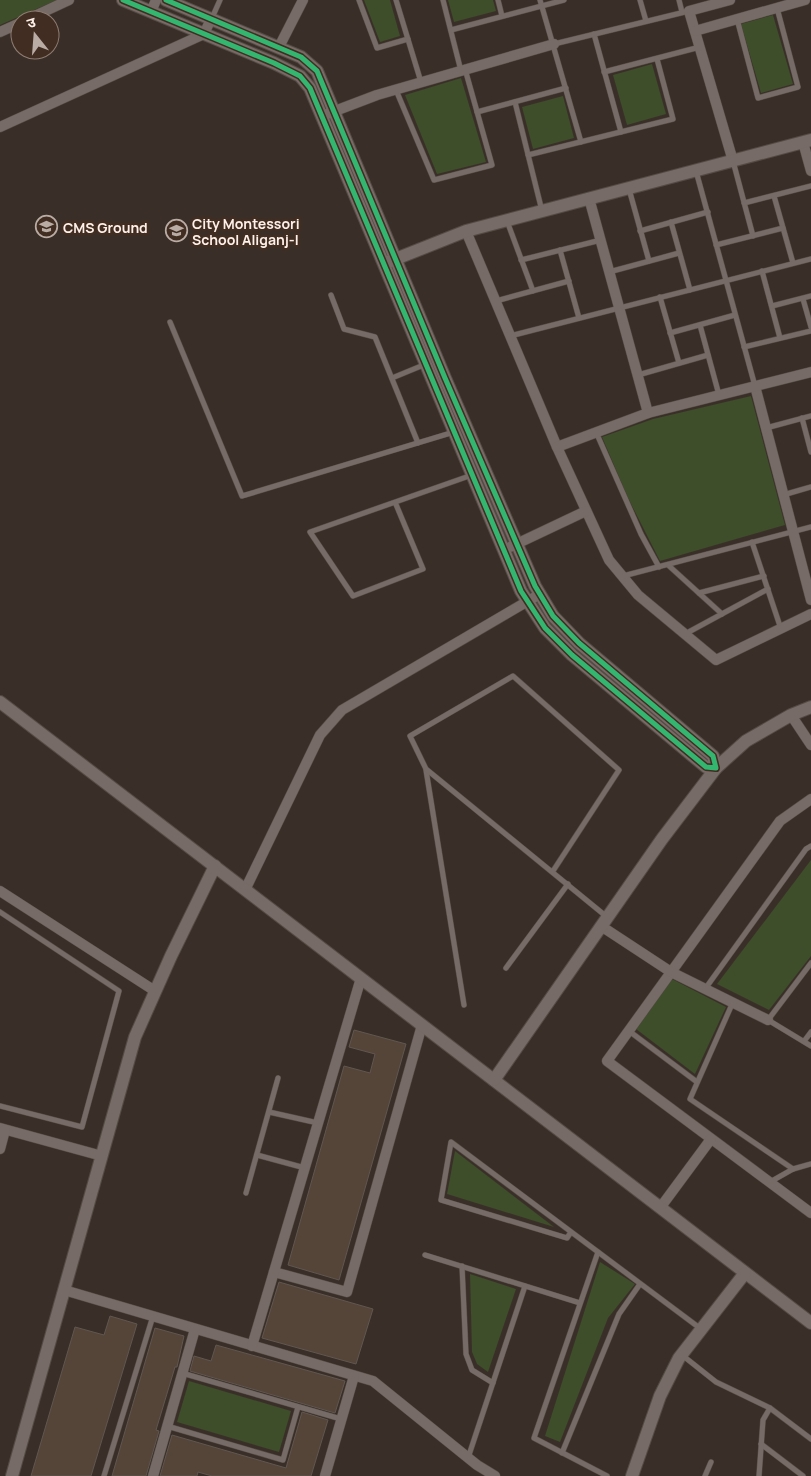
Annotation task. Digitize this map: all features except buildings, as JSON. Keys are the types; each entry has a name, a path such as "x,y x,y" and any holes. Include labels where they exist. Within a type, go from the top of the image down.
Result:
{"street":[{"path":"48,10 69,0"},
{"path":"123,0 154,6 204,34 300,76 310,88 321,116 540,594 553,616 579,643 713,756 716,768"},
{"path":"166,0 301,57 317,71 334,111 426,364 504,550 528,602 545,628 572,655 706,767 716,768"},
{"path":"279,47 303,0"},
{"path":"695,31 805,0"},
{"path":"724,1 686,12 695,31 733,161"},
{"path":"0,127 204,34 211,19"},
{"path":"321,116 420,82 554,44"},
{"path":"389,262 466,230 807,141 811,171"},
{"path":"589,198 648,413"},
{"path":"466,230 557,447 608,560 638,595 716,660 811,614"},
{"path":"557,447 648,413 811,372"},
{"path":"755,386 791,532 811,600"},
{"path":"504,550 586,511"},
{"path":"245,890 320,735 342,710 540,594"},
{"path":"0,702 811,1323"},
{"path":"494,1080 662,840 716,768 746,742 792,715 811,707"},
{"path":"792,715 811,745"},
{"path":"811,800 780,821 607,1061 811,1213"},
{"path":"12,1476 135,1037 215,866"},
{"path":"0,891 155,991"},
{"path":"604,922 671,972 768,1020"},
{"path":"252,1346 361,978"},
{"path":"274,1272 347,1292 422,1025"},
{"path":"0,1150 3,1129 102,1156"},
{"path":"660,1208 711,1139"},
{"path":"632,1476 660,1396 681,1354 745,1273"},
{"path":"64,1290 374,1381 468,1458 495,1476"},
{"path":"152,1476 195,1329"},
{"path":"324,1476 354,1376"}],"lane":[{"path":"211,19 220,0"},
{"path":"358,0 377,48 408,39"},
{"path":"396,0 420,82"},
{"path":"396,90 434,180 492,166 477,112 450,30 443,0"},
{"path":"498,0 502,16"},
{"path":"450,30 541,3 564,0"},
{"path":"640,0 646,21"},
{"path":"554,44 686,12 679,0"},
{"path":"541,3 581,142"},
{"path":"737,19 758,98 798,88 777,8"},
{"path":"594,34 621,132"},
{"path":"604,72 700,48"},
{"path":"528,155 673,119 657,59"},
{"path":"477,112 566,88"},
{"path":"515,102 542,211"},
{"path":"733,161 753,236"},
{"path":"696,170 755,386"},
{"path":"744,204 811,186"},
{"path":"628,188 649,261"},
{"path":"774,196 793,263"},
{"path":"640,231 708,212"},
{"path":"506,220 533,291"},
{"path":"671,222 690,290"},
{"path":"716,245 783,228"},
{"path":"521,260 601,240"},
{"path":"560,250 579,318"},
{"path":"610,272 679,253"},
{"path":"510,336 811,259"},
{"path":"762,271 780,338"},
{"path":"496,301 569,282"},
{"path":"331,296 344,329 375,337 418,443"},
{"path":"772,306 811,296"},
{"path":"660,297 679,364"},
{"path":"744,347 811,329 803,298"},
{"path":"670,332 735,315"},
{"path":"170,322 242,496 454,432"},
{"path":"700,325 719,395"},
{"path":"638,375 708,356"},
{"path":"392,378 426,364"},
{"path":"765,428 811,416"},
{"path":"802,418 811,450"},
{"path":"596,432 641,534 659,567"},
{"path":"395,502 423,569 353,596 310,532 472,474"},
{"path":"782,495 811,488"},
{"path":"623,577 811,527"},
{"path":"752,542 781,629"},
{"path":"668,565 722,614"},
{"path":"699,593 764,576"},
{"path":"685,634 768,589"},
{"path":"464,1006 426,769 410,736 513,676 619,770 552,872"},
{"path":"426,769 568,884 604,922"},
{"path":"704,989 806,849 811,846"},
{"path":"506,968 568,884"},
{"path":"0,912 119,991 82,1127 0,1106"},
{"path":"811,963 768,1020 805,1040 811,1046"},
{"path":"733,1002 690,1099 793,1170"},
{"path":"628,1031 697,1082"},
{"path":"805,1040 811,1032"},
{"path":"246,1193 278,1078"},
{"path":"269,1112 318,1123"},
{"path":"571,1232 567,1238 441,1200 451,1142 598,1252 701,1330"},
{"path":"257,1155 305,1168"},
{"path":"770,1182 793,1170 811,1164"},
{"path":"598,1252 534,1438 607,1476"},
{"path":"425,1255 580,1303"},
{"path":"462,1266 466,1354 472,1370 493,1383"},
{"path":"562,1453 619,1314 640,1284"},
{"path":"468,1458 525,1286"},
{"path":"104,1476 153,1316"},
{"path":"681,1354 716,1382 770,1408 811,1439"},
{"path":"182,1374 341,1419"},
{"path":"167,1426 283,1460 298,1407"},
{"path":"759,1476 763,1420 770,1408"},
{"path":"761,1444 803,1476"},
{"path":"705,1476 711,1462"}],"green space":[{"path":"0,0 57,0 34,10 10,10 10,21 0,25"},
{"path":"364,0 390,0 400,36 380,42"},
{"path":"448,0 493,0 496,11 454,22"},
{"path":"773,15 793,84 761,93 741,24"},
{"path":"652,64 666,114 627,125 613,75"},
{"path":"461,78 486,162 437,174 405,95"},
{"path":"563,96 574,138 533,149 522,107"},
{"path":"751,396 785,525 660,561 628,498 602,437 653,419"},
{"path":"811,860 811,956 769,1010 717,984"},
{"path":"672,979 726,1007 695,1074 636,1029"},
{"path":"455,1151 554,1227 447,1194"},
{"path":"600,1262 635,1284 608,1318 560,1442 545,1436"},
{"path":"470,1274 516,1289 488,1372 477,1364 472,1352"},
{"path":"189,1381 291,1411 279,1452 177,1422"}],"cycle path":[{"path":"123,0 274,63 300,76 310,88 521,591 545,628 572,655 706,767 716,768 713,756 579,643 553,616 535,586 445,378 317,71 301,57 166,0"}],"place":[{"name":"CMS Ground","path":"47,227"},
{"name":"City Montessori School Aliganj-I","path":"176,231"}]}
